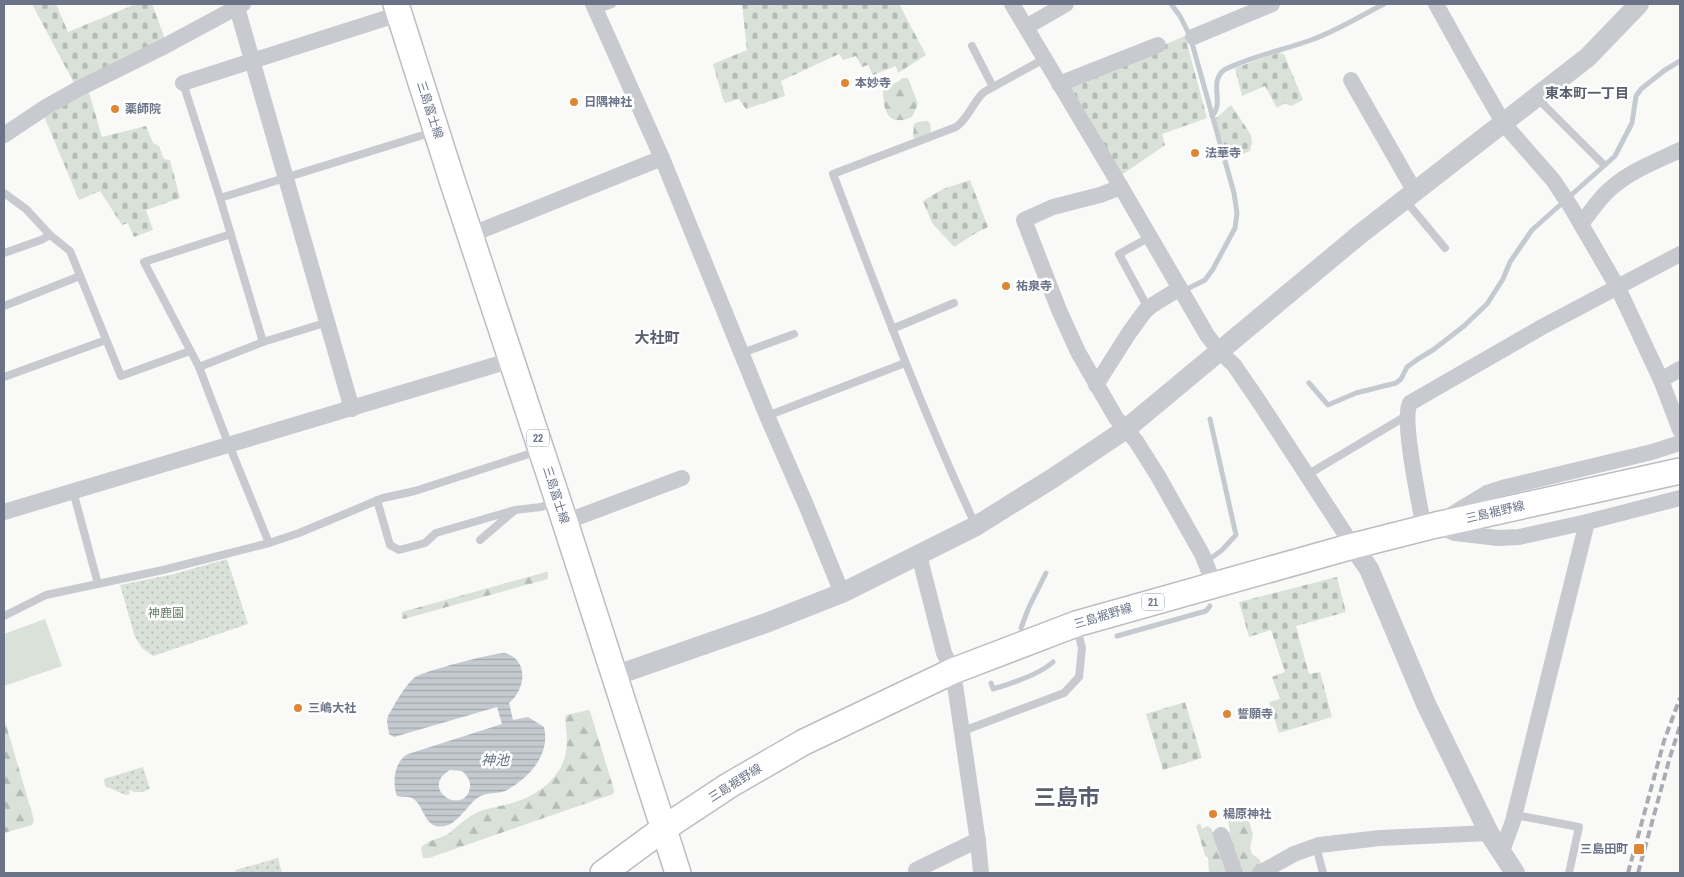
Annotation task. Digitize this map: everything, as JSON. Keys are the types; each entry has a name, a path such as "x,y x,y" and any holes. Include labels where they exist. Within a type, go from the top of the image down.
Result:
{"main road":[{"name":"三島富士線","path":"397,9 678,873"},
{"name":"三島裾野線","path":"603,873 663,829 728,786 804,742 953,671 1076,624 1352,546 1680,471"}],"street":[{"path":"1012,4 1207,335 1220,352 1234,365 1352,546 1369,568 1426,704 1489,833 1515,873"},
{"path":"1026,28 1066,4"},
{"path":"1193,37 1272,4"},
{"path":"1436,4 1504,124 1553,180 1618,288 1661,380 1680,430"},
{"path":"614,676 766,623 842,593 976,526 1053,478 1126,430 1359,235 1588,57 1639,4"},
{"path":"4,135 78,89 165,46 239,5 352,409"},
{"path":"594,7 662,158 767,416 842,593"},
{"path":"183,82 253,60 397,9"},
{"path":"1059,84 1158,45"},
{"path":"1351,80 1410,196"},
{"path":"1581,224 1608,191 1632,172 1680,150"},
{"path":"470,235 662,158"},
{"path":"1121,187 1100,195 1054,207 1024,220 1074,343 1116,418 1136,441 1158,476 1202,554 1214,584"},
{"path":"1430,527 1410,451 1406,416 1410,403 1542,327 1680,254"},
{"path":"1096,385 1129,333 1148,308 1180,288"},
{"path":"4,512 512,360"},
{"path":"1661,380 1680,369"},
{"path":"1430,527 1487,493 1652,452 1680,443"},
{"path":"561,512 682,478"},
{"path":"1430,527 1455,533 1498,538 1519,536 1587,522 1680,498"},
{"path":"1502,851 1514,815 1587,522"},
{"path":"920,555 944,653 953,671 963,731 981,873"},
{"path":"1260,873 1294,854 1316,846 1344,841 1489,833"},
{"path":"1221,834 1235,873"},
{"path":"918,873 916,870 978,840"}],"lane":[{"path":"594,7 612,4"},
{"path":"972,46 993,87"},
{"path":"976,526 948,467 905,363 833,174 956,127 961,124 977,99 984,92 1044,59"},
{"path":"183,82 264,342"},
{"path":"1537,98 1603,164"},
{"path":"220,198 437,130"},
{"path":"4,193 26,209 50,235 70,251 121,376 190,351"},
{"path":"1410,196 1446,248"},
{"path":"231,234 144,262 179,326 198,366 269,543"},
{"path":"4,253 50,235"},
{"path":"1148,308 1119,254 1150,236"},
{"path":"4,306 80,276"},
{"path":"892,329 954,303"},
{"path":"198,366 264,342 328,322"},
{"path":"742,353 794,334"},
{"path":"4,378 106,340"},
{"path":"767,416 905,363"},
{"path":"1307,475 1406,416"},
{"path":"4,616 46,595 163,570 299,534 377,500 415,491 542,450"},
{"path":"73,491 98,584"},
{"path":"377,500 390,545 399,550 425,543 436,533 515,510 541,507 561,512"},
{"path":"480,540 515,510"},
{"path":"963,731 1064,693 1079,676 1082,648 1076,624"},
{"path":"1514,815 1579,827 1569,873"},
{"path":"1316,846 1323,873"}],"green space":[{"path":"32,4 56,4 68,32 136,4 152,4 164,40 74,83"},
{"path":"742,4 899,4 926,55 898,73 896,66 873,75 868,65 862,67 856,56 843,60 839,54 781,81 785,96 746,109 739,99 725,103 713,64 747,50"},
{"path":"1185,36 1207,118 1162,134 1165,145 1123,174 1119,171 1071,88 1074,83"},
{"path":"1278,53 1284,54 1303,100 1291,106 1285,103 1277,108 1265,86 1242,96 1235,68"},
{"path":"902,78 908,78 918,104 912,117 895,120 891,118 886,110 883,89"},
{"path":"88,89 102,137 146,126 153,143 159,146 164,159 170,160 180,198 146,210 153,230 134,237 128,223 122,225 100,191 79,200 44,116"},
{"path":"1231,105 1251,135 1252,142 1250,151 1229,160 1215,119"},
{"path":"927,121 930,123 931,131 929,135 918,140 913,137 914,124"},
{"path":"970,180 988,227 954,247 932,223 923,201 943,189"},
{"name":"神鹿園","path":"227,559 248,624 153,656 142,648 135,637 120,585 174,574"},
{"path":"548,572 548,579 402,618 402,612"},
{"path":"1337,577 1346,612 1296,626 1309,674 1320,672 1332,717 1279,733 1269,702 1280,699 1272,677 1285,672 1271,630 1249,637 1239,602"},
{"path":"45,619 62,666 4,686 4,634"},
{"path":"1185,702 1202,758 1163,770 1146,714"},
{"path":"590,711 614,790 613,794 429,858 423,858 421,848 424,845 448,834 472,815 529,797 550,782 560,768 566,752 565,717"},
{"path":"4,718 34,820 32,825 4,833"},
{"path":"143,767 150,789 143,792 133,792 132,790 129,791 130,794 126,795 105,786 104,779"},
{"path":"1232,816 1248,819 1253,834 1250,848 1252,854 1259,859 1263,866 1254,873 1209,873 1208,858 1205,855 1196,826 1200,823 1202,829 1207,826 1211,828 1215,836 1227,834 1230,831 1228,821"},
{"path":"278,858 282,873 236,873 235,870"}],"water":[{"name":"神池","path":"505,653 513,657 521,668 522,683 515,697 509,703 513,720 528,717 544,727 544,747 541,756 529,773 514,786 505,791 482,795 474,800 455,821 449,825 436,826 429,821 416,801 410,797 397,796 395,791 395,773 397,767 403,757 408,754 502,724 497,707 394,737 389,734 388,716 403,691 419,675 442,667","holes":["450,770 462,771 470,783 466,796 460,800 446,797 441,792 439,785 441,777"]}],"waterway":[{"path":"1171,4 1180,16 1190,36 1234,193 1237,213 1235,228 1213,269 1205,280 1189,288"},
{"path":"1212,116 1216,111 1217,105 1217,81 1219,75 1224,70 1245,61 1321,36 1384,4"},
{"path":"1309,383 1328,405 1356,393 1396,383 1401,379 1407,367 1464,326 1487,304 1503,279 1510,262 1532,230 1615,156 1632,123 1636,96 1641,89 1680,61"},
{"path":"1210,419 1236,535 1221,551 1211,558"},
{"path":"1021,628 1046,573"},
{"path":"1117,636 1206,611 1210,606"},
{"path":"991,683 993,689 1008,684 1033,674 1053,662"}],"railway":[{"path":"1628,873 1664,741 1680,698"},
{"path":"1638,873 1680,726"}],"place":[{"name":"本妙寺","path":"845,83"},
{"name":"日隅神社","path":"574,102"},
{"name":"薬師院","path":"115,109"},
{"name":"法華寺","path":"1195,153"},
{"name":"祐泉寺","path":"1006,286"},
{"name":"三嶋大社","path":"298,708"},
{"name":"誓願寺","path":"1227,714"},
{"name":"楊原神社","path":"1213,814"},
{"name":"三島田町","path":"1639,849"}],"district":[{"name":"東本町一丁目","path":"1587,93"},
{"name":"大社町","path":"657,338"},
{"name":"三島市","path":"1067,797"}]}
